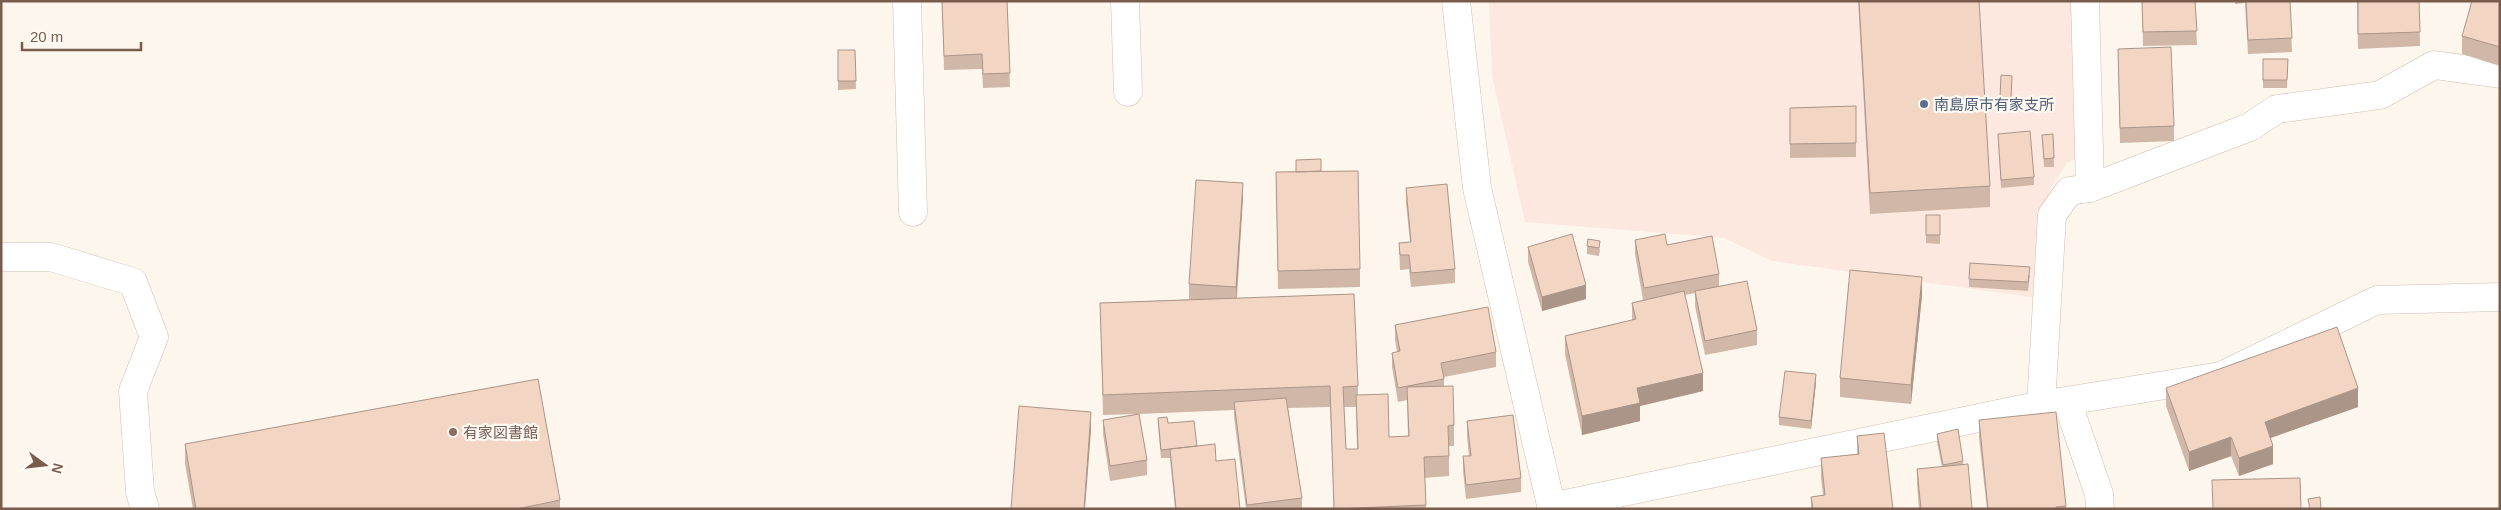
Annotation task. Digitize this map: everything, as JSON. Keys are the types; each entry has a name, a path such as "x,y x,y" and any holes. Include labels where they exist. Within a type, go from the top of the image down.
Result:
{"street":[{"path":"907,1 914,212"},
{"path":"1125,1 1128,92"},
{"path":"1456,1 1477,188 1552,508 2054,403 2221,376 2378,300 2500,297"},
{"path":"2085,1 2090,188"},
{"path":"2100,509 2099,494 2054,403 2052,215 2069,191 2090,188 2250,127 2276,109 2380,95 2434,65 2500,74"},
{"path":"1,257 51,257 133,282 154,337 133,391 140,492 145,509"}],"shaded area":[{"path":"1489,1 2079,1 2081,156 2067,163 2051,187 2038,298 1772,261 1724,238 1525,222 1492,76"}],"building":[{"path":"942,1 1007,1 1010,73 983,74 982,54 944,56"},
{"name":"南島原市有家支所","path":"1859,1 1979,1 1990,186 1870,193"},
{"path":"2142,1 2195,1 2197,31 2143,32"},
{"path":"2246,1 2290,1 2292,38 2248,40"},
{"path":"2358,1 2419,1 2420,32 2358,34"},
{"path":"2472,1 2500,1 2500,47 2462,36"},
{"path":"2171,47 2174,126 2120,128 2118,49"},
{"path":"838,50 855,50 856,81 838,81"},
{"path":"2263,59 2288,59 2287,80 2263,80"},
{"path":"2001,75 2012,76 2011,98 2000,97"},
{"path":"1856,106 1856,143 1790,144 1790,108"},
{"path":"2030,131 2034,177 2001,180 1998,134"},
{"path":"2053,134 2054,158 2044,159 2042,135"},
{"path":"1321,159 1321,171 1296,172 1296,160"},
{"path":"1358,171 1360,269 1278,271 1276,172"},
{"path":"1196,180 1243,183 1236,287 1189,284"},
{"path":"1447,184 1455,269 1411,273 1409,255 1400,255 1399,243 1411,242 1406,188"},
{"path":"1926,215 1940,215 1940,235 1926,235"},
{"path":"1572,234 1586,285 1542,297 1528,247"},
{"path":"1665,234 1667,245 1712,236 1719,274 1644,288 1635,240"},
{"path":"1588,239 1600,241 1599,248 1587,246"},
{"path":"1970,263 2030,267 2028,282 1969,279"},
{"path":"1850,270 1922,277 1911,385 1840,378"},
{"path":"1747,281 1757,330 1705,341 1695,291"},
{"path":"1684,291 1703,373 1637,388 1640,403 1582,416 1565,336 1636,319 1632,303"},
{"path":"1354,294 1358,386 1343,387 1346,449 1358,449 1356,395 1388,394 1389,437 1409,436 1407,387 1453,386 1454,425 1448,426 1449,456 1424,457 1426,505 1334,509 1330,386 1103,395 1100,303"},
{"path":"1488,307 1496,352 1441,363 1444,379 1398,388 1392,353 1400,351 1395,325"},
{"path":"2337,327 2358,388 2265,422 2273,446 2239,458 2231,437 2189,452 2166,388"},
{"path":"1785,371 1816,374 1811,421 1779,417"},
{"name":"有家図書館","path":"538,379 560,500 517,509 196,509 185,444"},
{"path":"1286,398 1302,498 1247,505 1234,402"},
{"path":"1019,406 1091,412 1084,509 1011,509"},
{"path":"2056,412 2066,506 2056,507 2056,509 1988,509 1979,420"},
{"path":"1139,414 1147,460 1110,466 1103,420"},
{"path":"1513,415 1521,478 1466,485 1463,456 1471,456 1467,421"},
{"path":"1167,417 1168,423 1194,421 1197,446 1161,450 1158,418"},
{"path":"1958,429 1963,461 1943,465 1937,434"},
{"path":"1884,433 1893,509 1813,509 1811,497 1825,495 1821,458 1859,454 1857,436"},
{"path":"1215,444 1216,461 1235,459 1240,509 1176,509 1170,449"},
{"path":"1968,464 1972,509 1921,509 1917,469"},
{"path":"2300,478 2301,509 2213,509 2212,480"},
{"path":"2320,497 2321,509 2310,509 2308,499"}],"place":[{"name":"南島原市有家支所","path":"1924,104"},
{"name":"有家図書館","path":"453,432"}]}
